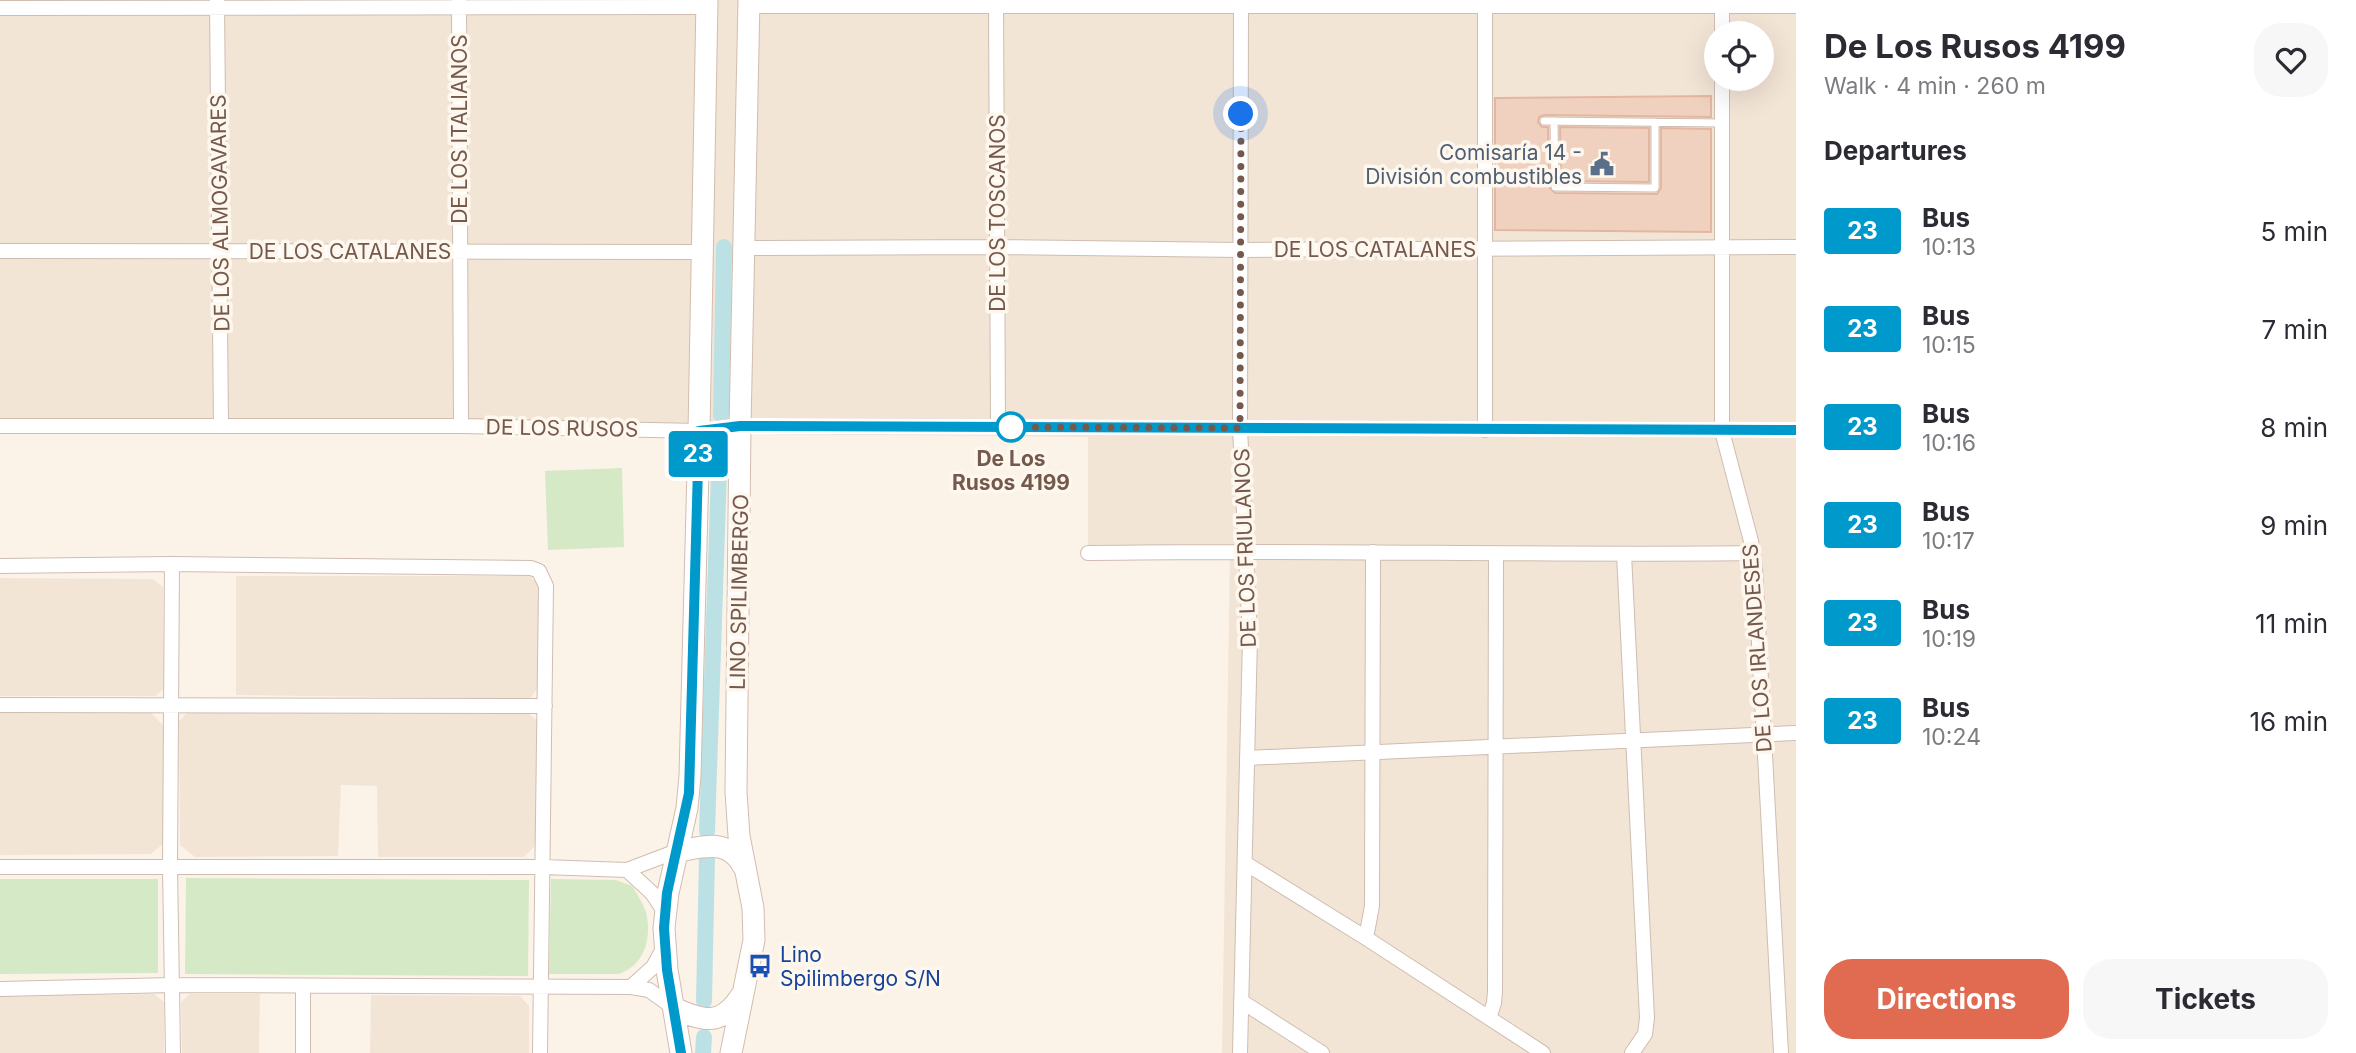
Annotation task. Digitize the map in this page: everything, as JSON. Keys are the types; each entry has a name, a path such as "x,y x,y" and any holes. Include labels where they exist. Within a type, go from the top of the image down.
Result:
{"main road":[{"name":"LINO SPILIMBERGO","path":"731,1053 754,940 753,908 739,836 736,792 749,3"},
{"name":"LINO SPILIMBERGO","path":"681,1053 664,947 664,911 687,808 690,776 707,4"},
{"path":"677,851 704,845 719,846 736,855 746,871"},
{"path":"674,1008 700,1019 715,1019 730,1010 742,995"}],"street":[{"path":"749,3 1723,3 1796,6"},
{"name":"DE LOS TOSCANOS","path":"996,3 998,427"},
{"name":"DE LOS FRIULANOS","path":"1240,1053 1250,625 1240,428 1241,3"},
{"path":"1485,3 1485,430"},
{"path":"1723,3 1723,21"},
{"path":"0,8 217,4 707,4"},
{"name":"DE LOS ALMOGAVARES","path":"217,4 221,426"},
{"name":"DE LOS ITALIANOS","path":"458,4 461,426"},
{"name":"DE LOS IRLANDESES","path":"1723,91 1722,431 1753,553 1782,1053"},
{"name":"DE LOS CATALANES","path":"744,248 1240,250 1796,247"},
{"name":"DE LOS CATALANES","path":"0,251 701,252"},
{"name":"DE LOS RUSOS","path":"0,426 461,426 699,431 740,426 1796,430"},
{"path":"1087,553 1246,550 1496,554 1753,553"},
{"path":"1366,938 1372,906 1373,551"},
{"path":"1489,1018 1495,992 1496,554"},
{"path":"1624,554 1647,1024 1645,1034 1632,1053"},
{"path":"0,566 172,564 531,568 540,571 546,586 540,1053"},
{"path":"172,564 170,867 173,1053"},
{"path":"0,705 545,706"},
{"path":"1247,758 1796,733"},
{"path":"0,867 543,867 627,870 677,851"},
{"path":"1245,863 1543,1053"},
{"path":"627,870 652,893 664,911"},
{"path":"631,987 653,967 664,947"},
{"path":"0,989 173,985 631,987 649,990 674,1008"},
{"path":"303,986 303,1053"},
{"path":"1241,1001 1321,1053"}],"lane":[{"path":"1544,121 1723,123"},
{"path":"1554,121 1555,187 1655,188 1655,122"}],"shaded area":[{"path":"0,0 1796,0 1796,1053 1222,1053 1230,548 1088,547 1088,437 0,426"},
{"path":"236,576 530,576 540,586 537,689 530,699 236,695"},
{"path":"0,578 153,579 163,587 164,688 156,696 0,696"},
{"path":"0,711 150,712 163,725 163,844 151,854 0,855"},
{"path":"188,712 528,713 539,722 535,846 524,857 378,857 377,786 341,785 338,856 195,857 180,845 179,721"},
{"path":"154,994 164,1002 164,1053 0,1053 0,996"},
{"path":"190,994 260,994 259,1053 182,1053 181,1002"},
{"path":"371,995 520,996 529,1006 529,1053 370,1053"}],"green space":[{"path":"622,468 624,547 548,550 545,471"},
{"path":"186,878 529,880 528,976 185,974"},
{"path":"0,879 158,879 158,973 0,974"},
{"path":"551,879 616,880 632,886 645,909 648,922 647,941 635,964 619,974 549,974"}],"building":[{"name":"Comisaría 14 - División combustibles","path":"1711,96 1711,117 1544,115 1539,117 1538,122 1542,127 1548,127 1549,187 1555,193 1657,194 1661,188 1661,128 1711,129 1711,232 1495,230 1495,98"},
{"path":"1560,127 1649,128 1649,182 1561,181"}],"waterway":[{"path":"721,415 724,247"},
{"path":"707,831 720,441"},
{"path":"704,1001 707,857"},
{"path":"703,1053 704,1037"}],"bus line":[{"name":"23","path":"681,1053 664,947 664,911 689,793 699,431 740,426 1796,430"}],"place":[{"name":"Comisaría 14 - División combustibles","path":"1602,164"},
{"name":"De Los Rusos 4199","path":"1011,427"},
{"name":"Lino Spilimbergo S/N","path":"760,966"}],"route":[{"path":"1011,427 998,427 1240,428 1241,114"}]}
